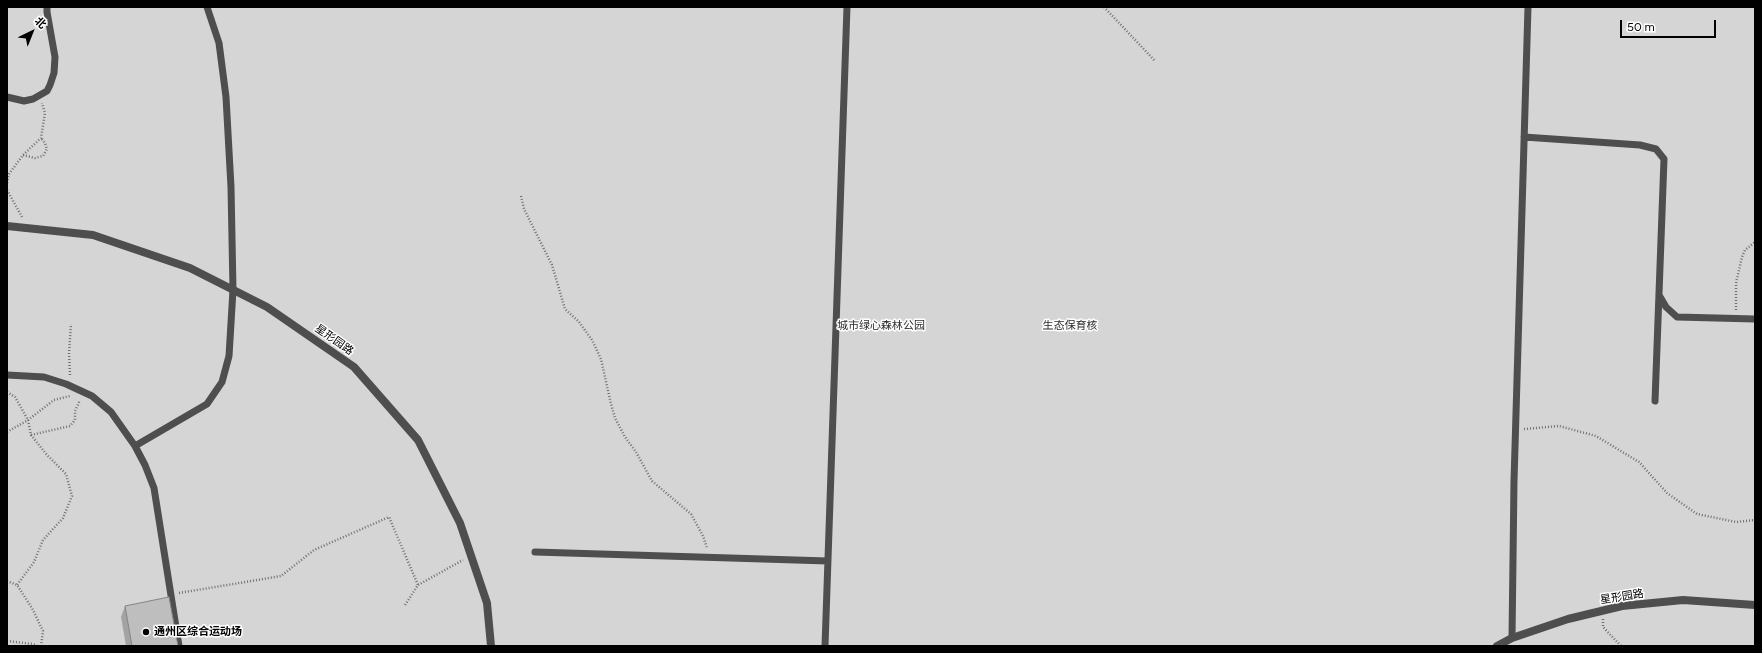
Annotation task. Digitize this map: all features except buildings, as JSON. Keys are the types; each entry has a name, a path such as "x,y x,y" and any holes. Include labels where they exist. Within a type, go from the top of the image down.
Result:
{"street":[{"name":"星形园路","path":"7,226 93,235 190,268 267,306 354,366 418,440 460,523 488,603 491,646"},
{"name":"星形园路","path":"1497,646 1512,638 1568,619 1622,606 1683,600 1755,605"}],"lane":[{"path":"7,97 24,101 40,97 47,91 54,73 55,57 47,7"},
{"path":"135,446 207,404 222,382 229,356 233,290 231,187 226,96 219,43 207,7"},
{"path":"825,646 847,7"},
{"path":"1512,638 1515,430 1528,7"},
{"path":"1524,137 1640,145 1656,149 1664,159 1654,401"},
{"path":"1659,295 1666,308 1677,317 1755,319"},
{"path":"7,375 44,377 66,384 92,396 111,412 135,446 145,465 154,488 179,646"},
{"path":"535,552 828,561"}],"path":[{"path":"1104,7 1155,61"},
{"path":"7,183 9,174 23,155 41,138 45,113 40,97"},
{"path":"23,155 35,158 43,156 47,149 41,138"},
{"path":"7,190 28,228"},
{"path":"521,196 524,209 552,265 565,309 579,322 588,334 601,359 615,418 652,481 691,514 703,536 710,558"},
{"path":"1736,318 1736,283 1742,257 1744,250 1755,242"},
{"path":"66,384 71,373 69,353 71,324"},
{"path":"7,392 15,397 28,420 31,435 47,455 66,474 72,496 64,518 43,540 34,562 17,585"},
{"path":"7,432 28,420 54,400 83,392"},
{"path":"31,435 70,426 75,420 75,411 83,392"},
{"path":"1515,430 1559,426 1596,436 1638,462 1667,493 1697,514 1736,522 1755,520"},
{"path":"171,595 281,576 314,550 389,517 418,585"},
{"path":"405,605 418,585 471,556"},
{"path":"7,581 17,585 32,608 43,631 41,646"},
{"path":"1603,610 1604,628 1621,646"},
{"path":"7,641 33,644 37,646"}],"green space":[{"name":"城市绿心森林公园","path":"7,7 1755,7 1755,646 7,646"}],"place":[{"name":"通州区综合运动场","path":"146,632"}],"park label":[{"name":"生态保育核","path":"1070,326"}]}
